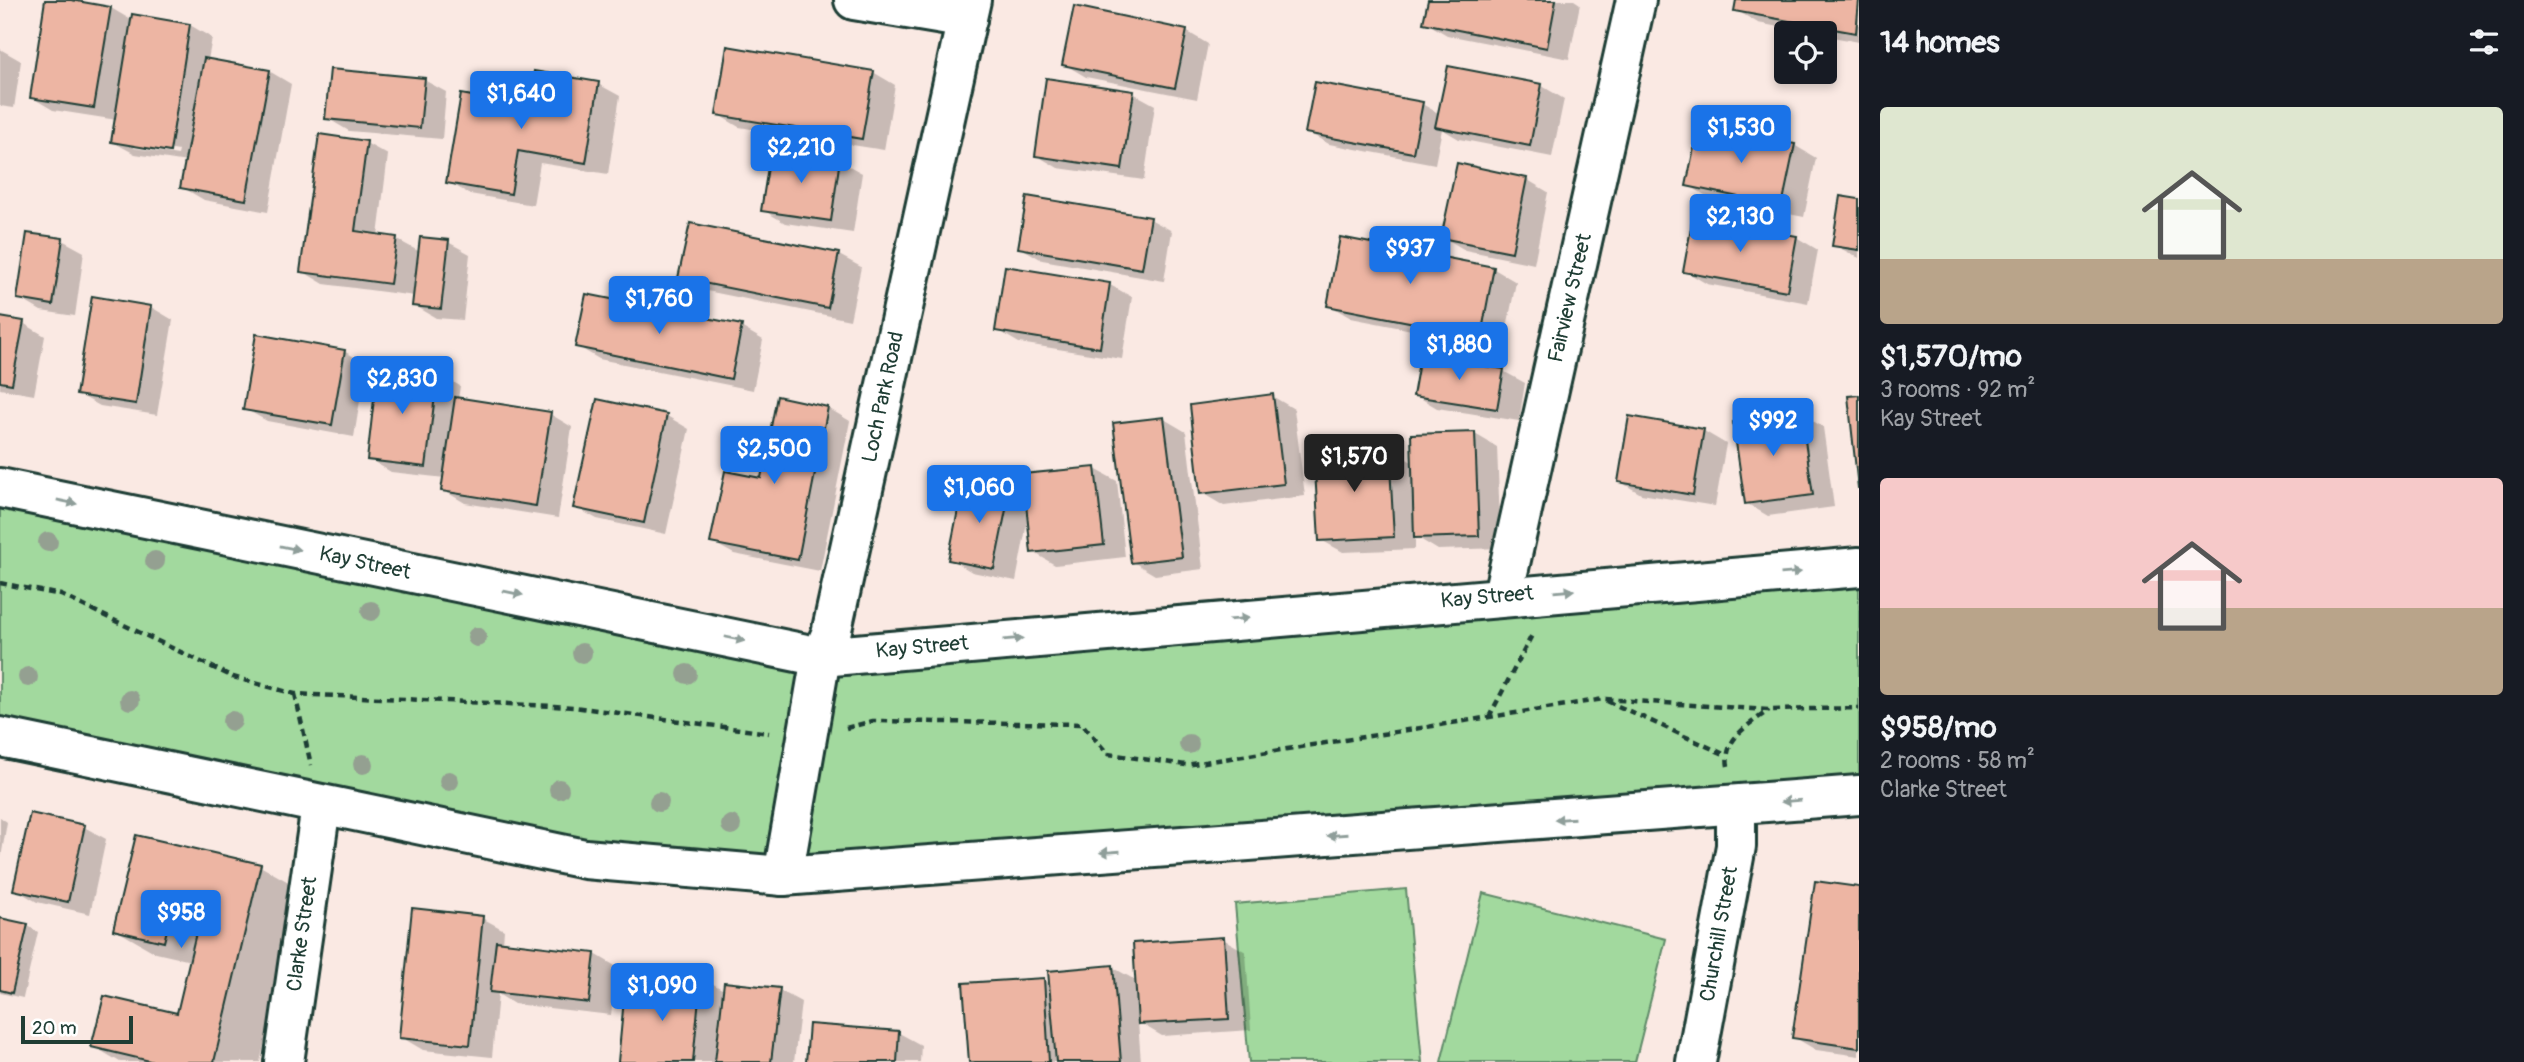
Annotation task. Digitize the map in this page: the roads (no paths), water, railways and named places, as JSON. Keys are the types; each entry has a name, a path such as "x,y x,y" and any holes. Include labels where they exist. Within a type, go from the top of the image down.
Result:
{"street":[{"path":"854,0 969,10"},
{"name":"Fairview Street","path":"1503,595 1636,0"},
{"name":"Loch Park Road","path":"783,876 821,657 834,620 969,10"},
{"name":"Kay Street","path":"0,488 821,657 1503,595 1859,567"},
{"path":"0,737 585,859 783,876 1859,795"},
{"name":"Clarke Street","path":"284,1062 321,806"},
{"name":"Churchill Street","path":"1696,1062 1736,846 1736,806"}]}
